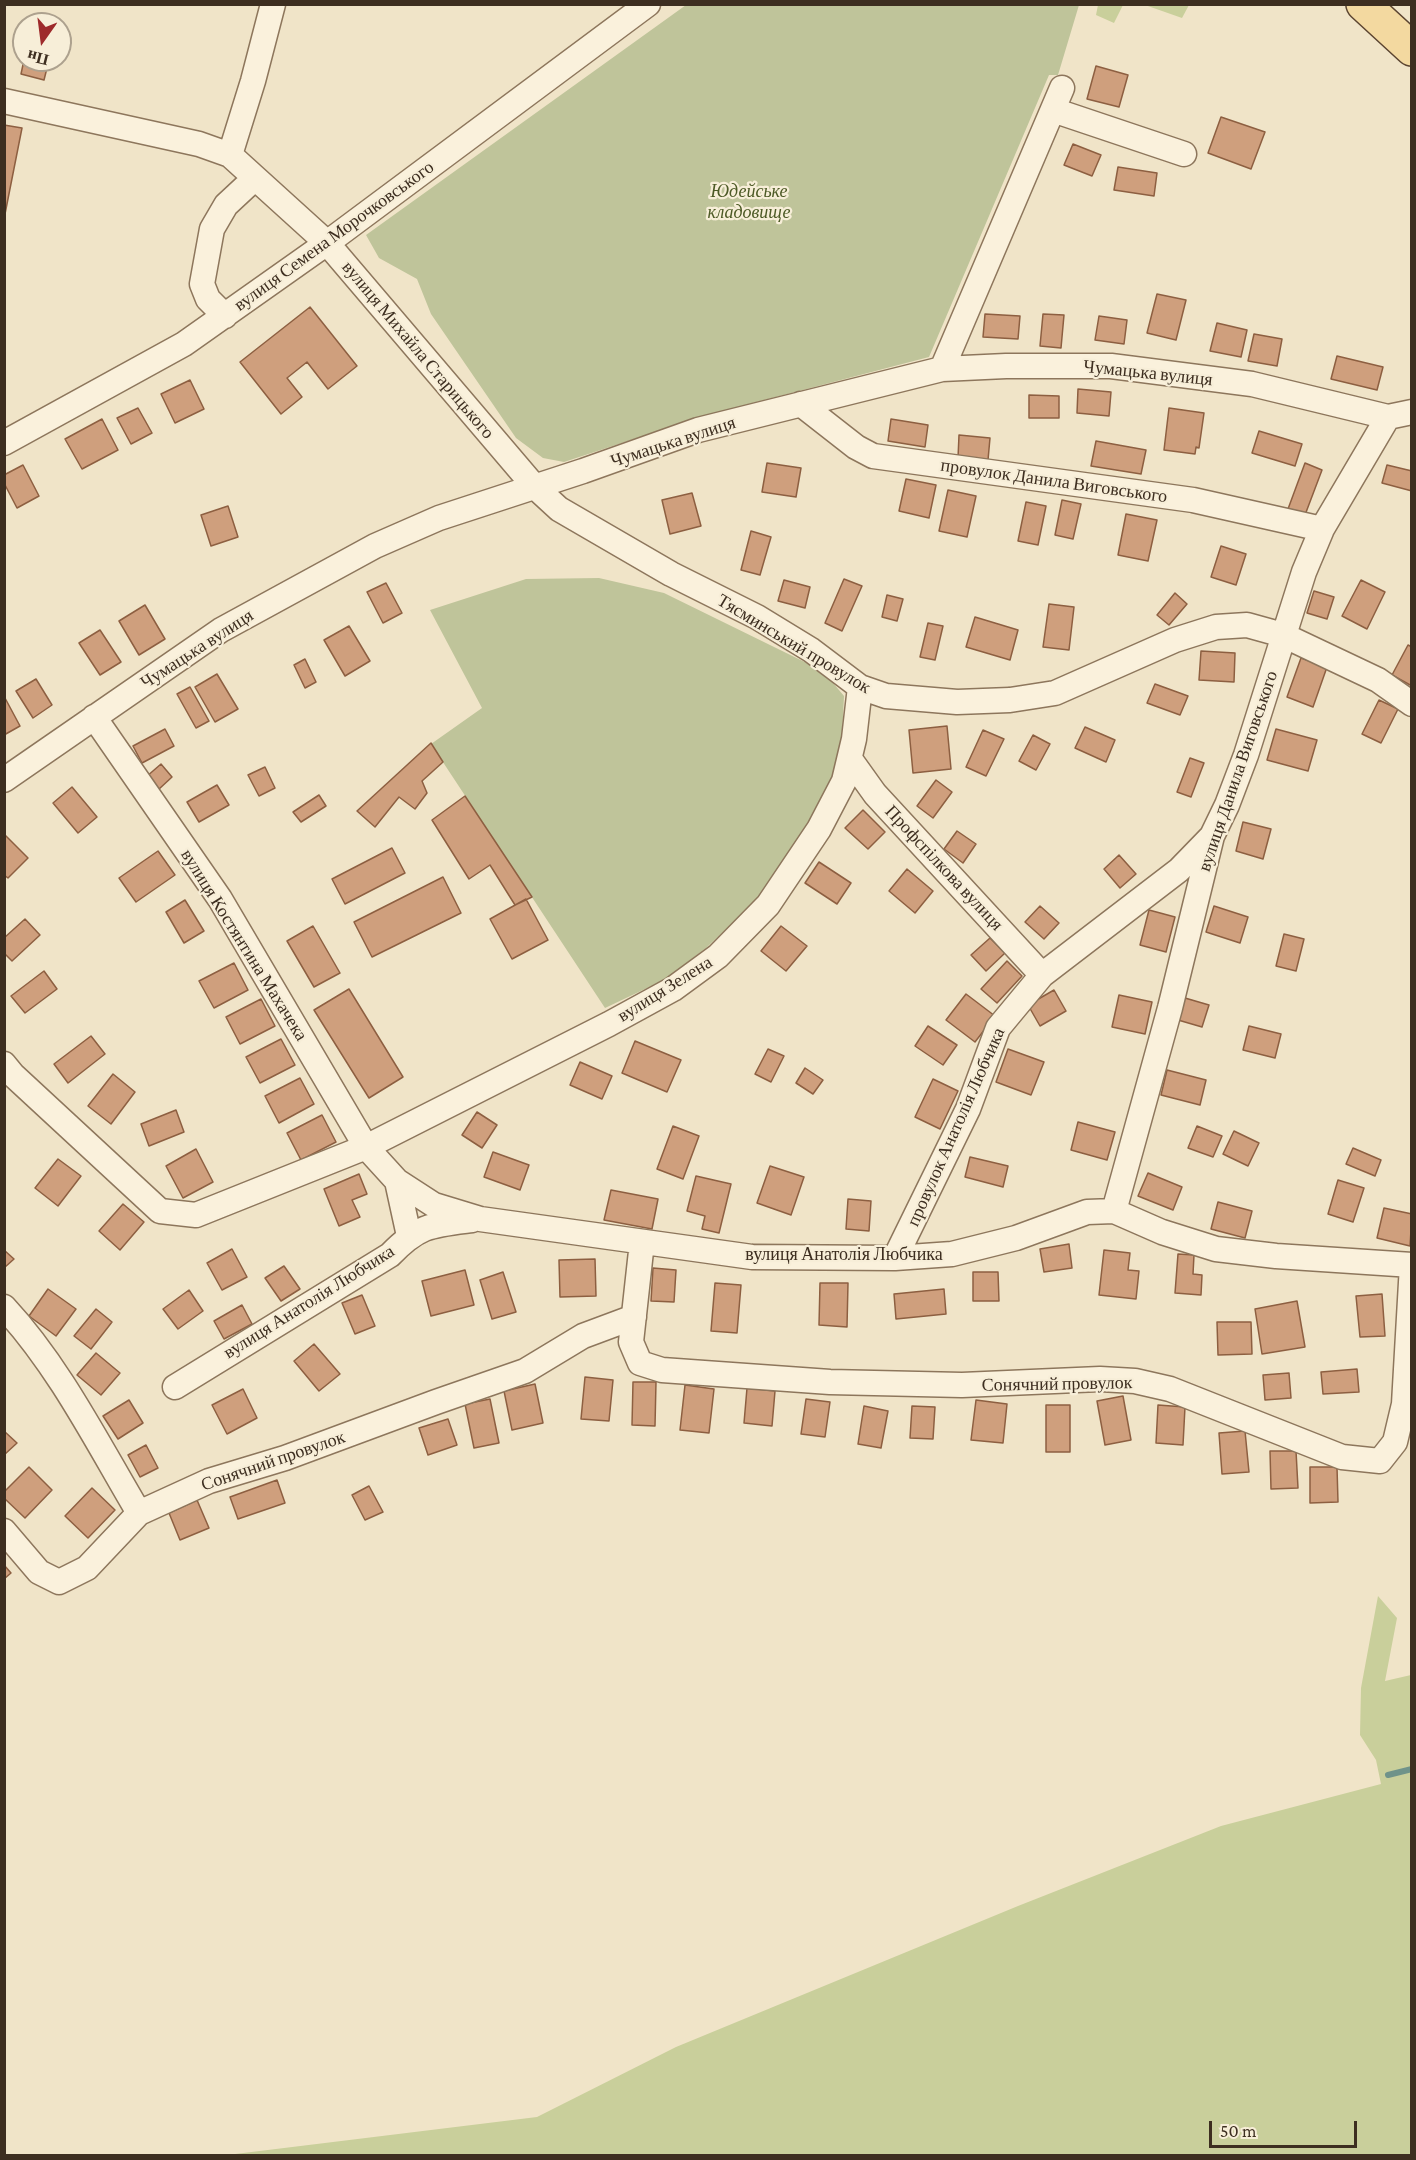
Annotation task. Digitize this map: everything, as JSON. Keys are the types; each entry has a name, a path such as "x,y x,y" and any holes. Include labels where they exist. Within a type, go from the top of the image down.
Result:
{"main road":[{"path":"1364,4 1412,49"}],"street":[{"path":"230,155 253,81 273,4"},
{"name":"вулиця Семена Морочковського","path":"4,443 184,344 327,243 648,4"},
{"path":"942,369 1057,99 1184,154"},
{"name":"вулиця Михайла Старицького","path":"4,101 199,144 230,155 327,243 534,486"},
{"path":"225,316 208,299 202,284 212,229 226,205 255,178"},
{"name":"Чумацька вулиця","path":"4,780 220,630 375,546 439,518 583,471 698,430 942,369 1006,366 1111,366 1252,384 1388,417 1412,412"},
{"name":"провулок Данила Виговського","path":"801,404 856,447 873,456 1193,500 1322,529"},
{"name":"вулиця Данила Виговського","path":"1114,1211 1170,1008 1212,836 1227,805 1246,755 1304,572 1322,529 1388,417"},
{"name":"Тясминський провулок","path":"534,486 559,509 671,574 757,617 811,650 860,687 886,696 957,702 1010,700 1055,693 1175,640 1216,627 1247,625 1283,635 1378,680 1412,704"},
{"name":"вулиця Зелена","path":"366,1147 609,1024 673,988 718,956 768,905 829,810 844,781 854,739 860,687"},
{"name":"вулиця Костянтина Махачека","path":"94,717 220,899 366,1147"},
{"name":"Профспілкова вулиця","path":"849,759 875,794 1042,975"},
{"name":"провулок Анатолія Любчика","path":"895,1258 968,1109 998,1028 1042,975 1179,870 1212,836"},
{"path":"4,1064 13,1075 160,1211 196,1215 366,1147"},
{"name":"вулиця Анатолія Любчика","path":"366,1147 397,1181 434,1205 480,1219 752,1257 895,1258 952,1254 1016,1238 1087,1212 1114,1211 1162,1232 1216,1249 1276,1256 1412,1265"},
{"path":"397,1181 409,1236"},
{"name":"вулиця Анатолія Любчика","path":"175,1387 390,1255 409,1236 434,1224 480,1219"},
{"name":"Сонячний провулок","path":"642,1242 631,1342 640,1363 662,1370 830,1382 907,1384 962,1385 1100,1379 1135,1381 1170,1389 1342,1457 1380,1461 1395,1442 1404,1404 1412,1265"},
{"path":"4,1307 23,1327 65,1389 139,1513 87,1568 58,1582 39,1572 4,1531"},
{"name":"Сонячний провулок","path":"139,1513 209,1481 285,1458 525,1371 583,1336 634,1317"}],"green space":[{"path":"1098,4 1123,5 1114,23 1096,15"},
{"name":"Юдейське кладовище","path":"686,5 1079,5 1058,75 1049,75 929,357 707,415 564,462 543,458 516,438 431,314 417,279 379,258 366,235"},
{"path":"1145,5 1189,5 1182,18"},
{"path":"599,578 664,593 823,671 844,696 842,738 833,777 794,847 754,903 706,948 664,980 605,1008 431,744 482,708 430,610 526,579"},
{"path":"1378,1596 1397,1618 1385,1681 1411,1675 1411,2155 227,2155 537,2117 676,2047 1018,1906 1221,1826 1381,1784 1376,1760 1360,1735 1361,1688"}],"building":[{"path":"1096,66 1128,75 1119,107 1087,99"},
{"path":"21,72 46,72 44,80 21,74"},
{"path":"1221,117 1265,132 1251,169 1208,153"},
{"path":"4,125 22,128 5,214 4,214"},
{"path":"1073,144 1101,155 1092,176 1064,165"},
{"path":"1118,167 1157,173 1154,196 1114,190"},
{"path":"1157,294 1186,300 1176,340 1147,333"},
{"path":"310,307 357,366 328,389 307,362 287,378 302,397 281,414 240,362"},
{"path":"985,314 1020,316 1018,339 983,337"},
{"path":"1043,314 1064,315 1061,348 1040,346"},
{"path":"1099,316 1127,320 1124,344 1095,340"},
{"path":"1217,323 1247,330 1241,357 1210,351"},
{"path":"1254,334 1282,339 1277,366 1248,361"},
{"path":"1337,356 1383,367 1377,390 1331,379"},
{"path":"190,380 204,409 175,423 161,394"},
{"path":"1078,389 1111,392 1109,416 1077,413"},
{"path":"1029,395 1059,396 1059,418 1029,418"},
{"path":"138,408 152,433 131,444 117,418"},
{"path":"1169,408 1204,413 1199,448 1196,447 1195,454 1164,450"},
{"path":"102,419 118,450 82,469 65,439"},
{"path":"891,419 928,425 925,447 888,441"},
{"path":"1259,431 1302,444 1295,466 1252,453"},
{"path":"959,435 990,438 988,460 958,458"},
{"path":"1096,441 1146,450 1141,474 1091,466"},
{"path":"767,463 801,468 796,497 762,492"},
{"path":"1305,463 1322,470 1305,515 1288,509"},
{"path":"23,465 39,496 17,508 4,483 4,475"},
{"path":"1387,465 1412,471 1412,491 1382,483"},
{"path":"906,479 936,485 929,518 899,511"},
{"path":"948,490 976,496 967,537 939,531"},
{"path":"692,493 701,526 670,534 662,500"},
{"path":"1062,500 1081,504 1073,539 1055,535"},
{"path":"1026,502 1046,506 1038,545 1018,541"},
{"path":"228,506 238,537 211,546 201,515"},
{"path":"1126,514 1157,520 1148,561 1118,555"},
{"path":"751,531 771,537 760,575 741,570"},
{"path":"1221,546 1246,554 1236,585 1211,577"},
{"path":"844,579 862,586 842,631 825,623"},
{"path":"784,580 810,587 805,608 778,601"},
{"path":"1361,580 1385,592 1367,629 1342,616"},
{"path":"386,583 402,613 383,623 367,592"},
{"path":"1314,591 1334,597 1327,619 1307,613"},
{"path":"1175,593 1187,604 1169,625 1157,615"},
{"path":"887,595 903,599 897,621 882,617"},
{"path":"1049,604 1074,607 1069,650 1043,647"},
{"path":"145,605 165,639 139,655 119,621"},
{"path":"975,617 1018,630 1010,660 966,647"},
{"path":"928,623 943,626 935,660 920,657"},
{"path":"349,626 370,661 345,676 324,640"},
{"path":"100,630 121,662 100,675 79,643"},
{"path":"1408,645 1412,647 1412,686 1392,675"},
{"path":"1201,651 1235,653 1234,682 1199,680"},
{"path":"1301,658 1327,667 1313,707 1287,697"},
{"path":"305,659 316,682 305,688 294,665"},
{"path":"217,674 238,709 215,722 195,687"},
{"path":"36,679 52,705 33,718 16,691"},
{"path":"1155,684 1188,696 1180,715 1147,703"},
{"path":"190,687 209,721 196,728 177,694"},
{"path":"4,699 20,726 4,735"},
{"path":"1379,700 1398,709 1381,743 1362,734"},
{"path":"947,726 951,769 913,773 909,730"},
{"path":"1085,727 1115,740 1106,762 1075,748"},
{"path":"165,729 174,746 142,763 133,746"},
{"path":"1276,729 1317,740 1308,771 1267,760"},
{"path":"983,730 1004,739 986,776 966,767"},
{"path":"1033,735 1050,744 1036,770 1019,761"},
{"path":"431,743 443,762 422,781 427,793 415,809 399,797 375,827 357,811"},
{"path":"1190,758 1204,763 1191,797 1177,792"},
{"path":"161,764 172,777 158,790 146,777"},
{"path":"265,767 275,788 259,796 248,775"},
{"path":"936,780 952,792 933,818 917,806"},
{"path":"217,785 229,805 199,822 187,802"},
{"path":"72,787 97,817 78,833 53,803"},
{"path":"319,795 326,806 301,822 293,812"},
{"path":"465,796 532,897 515,905 490,865 469,879 432,820"},
{"path":"863,810 885,832 868,849 845,828"},
{"path":"1243,822 1271,829 1263,859 1236,851"},
{"path":"957,831 976,844 963,863 944,849"},
{"path":"4,834 28,858 8,878 4,875"},
{"path":"392,848 405,873 345,904 332,879"},
{"path":"158,851 175,875 136,902 119,878"},
{"path":"1119,855 1136,874 1120,888 1104,869"},
{"path":"819,862 851,883 837,904 805,883"},
{"path":"907,869 933,891 915,913 889,891"},
{"path":"443,877 461,913 372,957 354,922"},
{"path":"526,899 548,940 512,959 490,919"},
{"path":"185,900 204,931 184,943 166,912"},
{"path":"1040,906 1059,923 1044,939 1025,922"},
{"path":"1214,906 1248,917 1240,943 1206,932"},
{"path":"1149,910 1175,917 1166,952 1140,945"},
{"path":"25,919 40,935 12,961 4,953 4,938"},
{"path":"313,926 340,973 314,987 287,941"},
{"path":"781,926 807,946 786,971 761,951"},
{"path":"1284,934 1304,939 1296,971 1276,966"},
{"path":"990,938 1005,953 986,971 971,955"},
{"path":"1007,961 1022,976 997,1003 981,989"},
{"path":"234,963 248,990 214,1008 199,981"},
{"path":"44,971 57,989 25,1013 11,996"},
{"path":"349,989 403,1077 369,1098 314,1010"},
{"path":"1054,990 1066,1011 1040,1026 1028,1005"},
{"path":"966,994 995,1016 975,1042 946,1020"},
{"path":"1119,995 1152,1002 1145,1034 1112,1027"},
{"path":"1185,998 1209,1005 1202,1027 1178,1020"},
{"path":"261,999 275,1026 240,1044 226,1017"},
{"path":"928,1026 957,1045 943,1065 915,1046"},
{"path":"1249,1026 1281,1034 1275,1058 1243,1050"},
{"path":"91,1036 105,1054 68,1083 54,1064"},
{"path":"281,1039 295,1065 260,1083 246,1057"},
{"path":"635,1041 681,1060 667,1092 622,1073"},
{"path":"768,1049 784,1056 771,1082 755,1074"},
{"path":"1008,1049 1044,1062 1031,1095 996,1082"},
{"path":"580,1062 612,1076 602,1099 570,1085"},
{"path":"805,1068 823,1080 813,1094 796,1083"},
{"path":"1167,1070 1206,1080 1200,1105 1161,1095"},
{"path":"113,1074 135,1092 111,1124 88,1106"},
{"path":"300,1078 314,1104 279,1123 265,1096"},
{"path":"933,1079 958,1091 940,1129 915,1117"},
{"path":"176,1110 184,1132 149,1146 141,1124"},
{"path":"477,1112 497,1125 482,1148 462,1135"},
{"path":"322,1115 336,1142 301,1160 287,1133"},
{"path":"1078,1122 1115,1132 1107,1160 1071,1150"},
{"path":"673,1126 699,1136 683,1179 657,1169"},
{"path":"1197,1126 1222,1136 1213,1157 1188,1148"},
{"path":"1234,1131 1259,1143 1248,1166 1223,1154"},
{"path":"1353,1148 1381,1160 1375,1176 1346,1164"},
{"path":"196,1149 213,1182 183,1198 166,1166"},
{"path":"493,1152 529,1165 520,1190 484,1177"},
{"path":"970,1157 1008,1166 1003,1187 965,1177"},
{"path":"58,1159 81,1176 58,1206 35,1188"},
{"path":"770,1166 804,1177 791,1215 757,1203"},
{"path":"1148,1173 1182,1187 1173,1210 1138,1196"},
{"path":"359,1174 367,1194 352,1200 360,1217 339,1226 324,1189"},
{"path":"696,1176 731,1184 719,1233 702,1229 705,1216 687,1211"},
{"path":"1338,1180 1364,1188 1353,1222 1328,1214"},
{"path":"611,1190 658,1199 652,1229 604,1220"},
{"path":"848,1199 871,1201 869,1231 846,1229"},
{"path":"1218,1202 1252,1211 1245,1238 1211,1229"},
{"path":"123,1204 144,1222 120,1250 99,1231"},
{"path":"1384,1208 1412,1214 1410,1246 1377,1238"},
{"path":"1069,1244 1072,1268 1044,1272 1040,1249"},
{"path":"232,1249 247,1277 222,1290 207,1263"},
{"path":"4,1250 14,1259 4,1268"},
{"path":"1104,1250 1130,1253 1128,1270 1139,1271 1136,1299 1099,1295"},
{"path":"1178,1254 1194,1255 1193,1274 1202,1275 1201,1295 1175,1293"},
{"path":"595,1259 596,1296 560,1297 559,1260"},
{"path":"284,1266 300,1289 281,1301 265,1278"},
{"path":"653,1268 676,1270 674,1302 651,1301"},
{"path":"465,1270 474,1305 431,1316 422,1281"},
{"path":"503,1272 516,1312 492,1319 480,1280"},
{"path":"973,1272 998,1272 999,1301 973,1301"},
{"path":"715,1283 741,1285 737,1333 711,1331"},
{"path":"820,1283 848,1283 847,1327 819,1325"},
{"path":"48,1289 76,1309 56,1336 29,1316"},
{"path":"944,1289 946,1314 896,1319 894,1294"},
{"path":"189,1290 203,1311 178,1329 163,1309"},
{"path":"1382,1294 1385,1336 1360,1337 1356,1296"},
{"path":"362,1295 375,1326 355,1334 342,1303"},
{"path":"1297,1301 1305,1347 1262,1354 1255,1309"},
{"path":"242,1305 252,1324 224,1339 214,1321"},
{"path":"96,1309 112,1322 91,1349 74,1336"},
{"path":"1217,1322 1251,1322 1252,1354 1218,1355"},
{"path":"314,1344 340,1374 319,1391 294,1361"},
{"path":"96,1353 120,1373 101,1395 77,1375"},
{"path":"1357,1369 1359,1392 1323,1394 1321,1372"},
{"path":"1289,1373 1291,1398 1265,1400 1263,1375"},
{"path":"585,1377 613,1380 609,1421 581,1419"},
{"path":"633,1382 656,1382 655,1426 632,1425"},
{"path":"535,1384 543,1423 512,1430 504,1391"},
{"path":"685,1385 714,1389 709,1433 680,1430"},
{"path":"747,1388 775,1391 772,1426 744,1423"},
{"path":"243,1389 257,1418 227,1434 212,1405"},
{"path":"1123,1396 1131,1440 1105,1445 1097,1401"},
{"path":"490,1399 499,1443 474,1448 465,1404"},
{"path":"806,1399 830,1402 825,1437 801,1434"},
{"path":"129,1400 143,1423 118,1439 103,1416"},
{"path":"976,1400 1007,1404 1003,1443 971,1440"},
{"path":"1046,1405 1070,1405 1070,1452 1046,1452"},
{"path":"1158,1405 1185,1407 1183,1445 1156,1443"},
{"path":"864,1406 888,1411 881,1448 858,1444"},
{"path":"912,1406 935,1407 933,1439 910,1438"},
{"path":"448,1419 457,1445 428,1455 419,1428"},
{"path":"4,1431 17,1443 4,1455"},
{"path":"1245,1431 1249,1472 1222,1474 1219,1433"},
{"path":"146,1445 158,1468 140,1477 128,1455"},
{"path":"1270,1451 1296,1451 1298,1488 1271,1489"},
{"path":"29,1467 52,1490 25,1518 4,1498 4,1492"},
{"path":"1310,1467 1337,1467 1338,1502 1310,1503"},
{"path":"277,1480 285,1503 238,1519 230,1497"},
{"path":"369,1486 383,1512 365,1520 352,1495"},
{"path":"92,1488 115,1510 88,1538 65,1516"},
{"path":"197,1500 209,1528 180,1540 169,1513"},
{"path":"4,1565 11,1573 4,1579"}],"waterway":[{"path":"1388,1775 1412,1769"}]}
